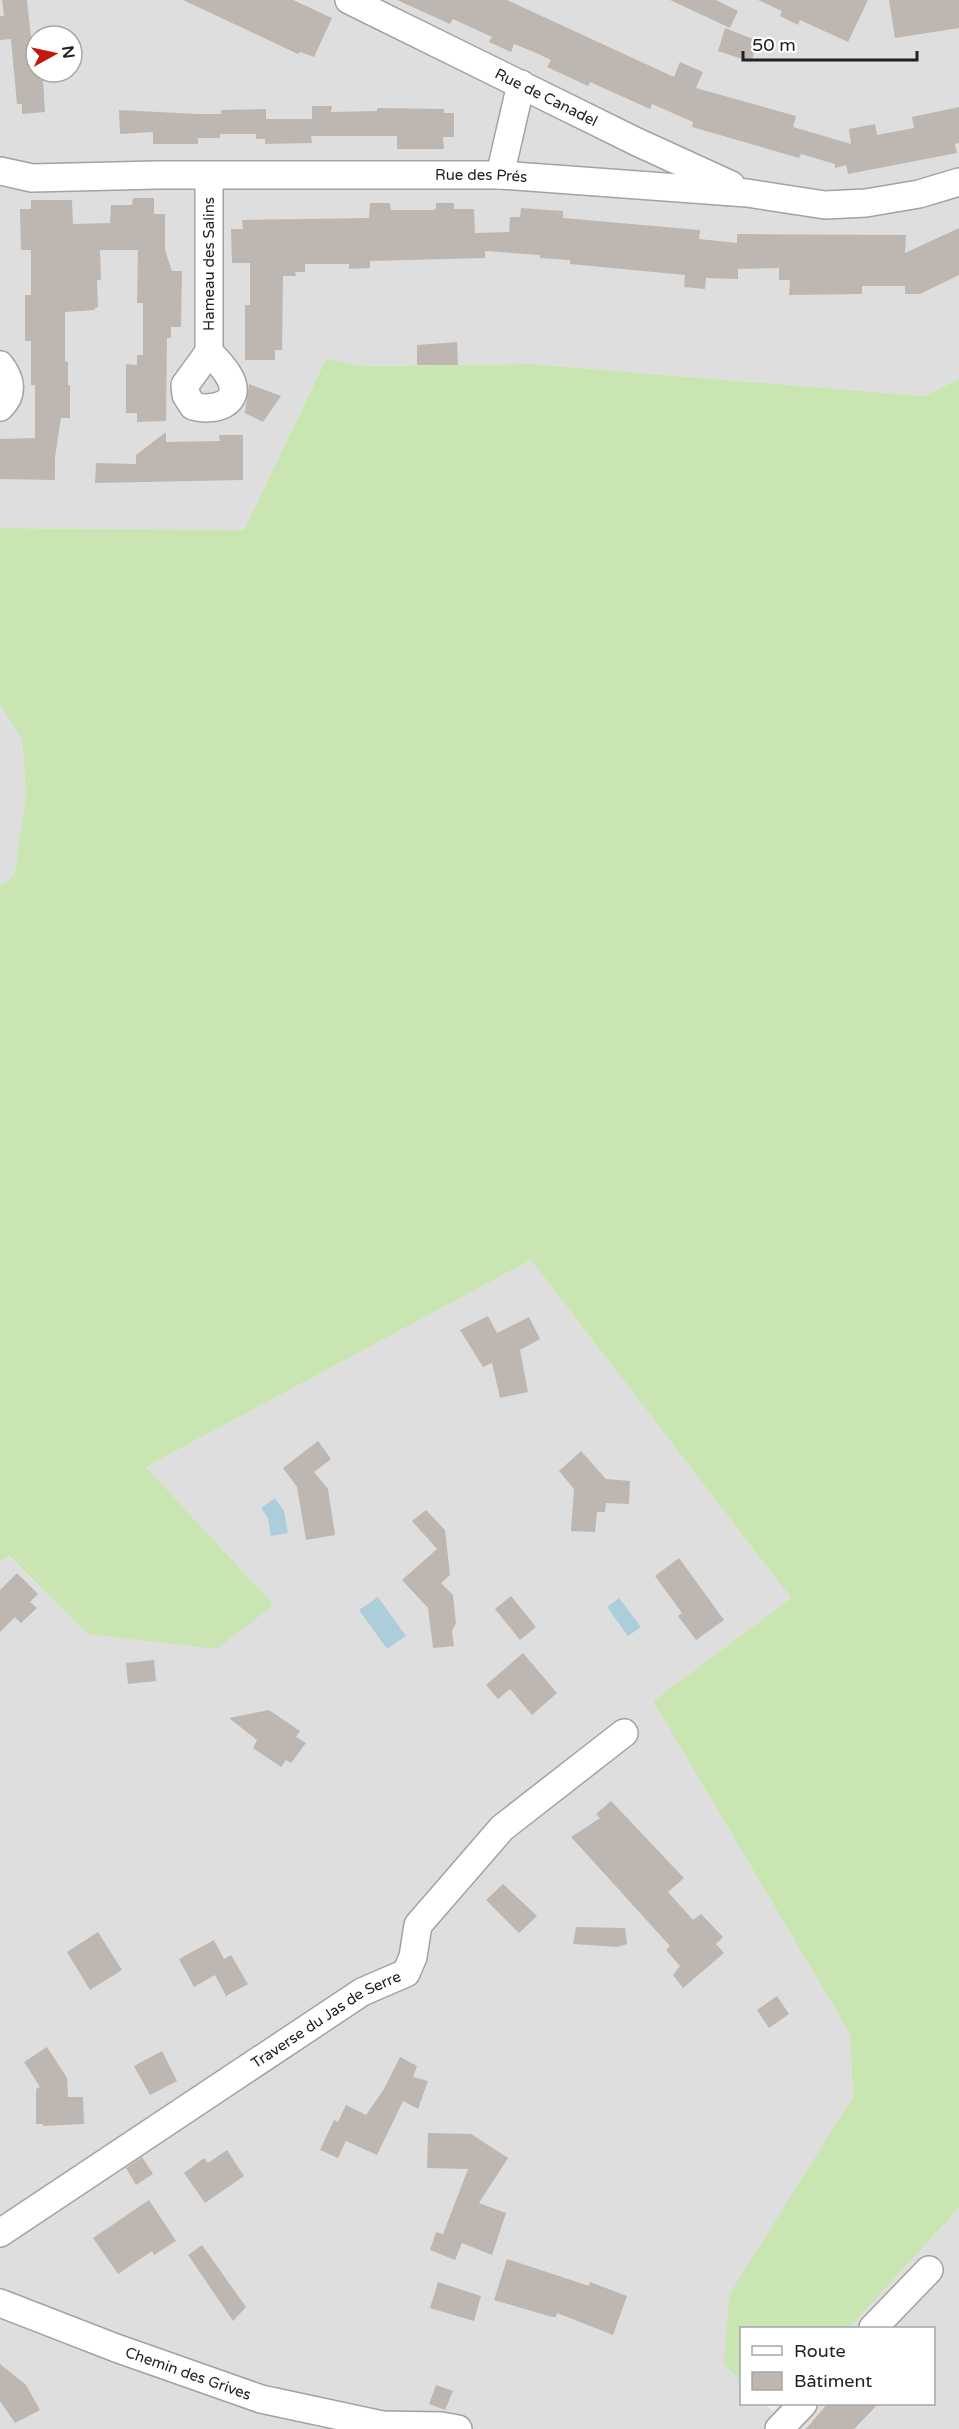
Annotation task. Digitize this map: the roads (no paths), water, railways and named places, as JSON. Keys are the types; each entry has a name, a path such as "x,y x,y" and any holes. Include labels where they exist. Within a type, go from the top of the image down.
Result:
{"street":[{"name":"Rue de Canadel","path":"349,0 637,142 747,193"},
{"path":"500,175 521,84"},
{"name":"Rue des Prés","path":"0,171 32,178 500,175 747,193 825,205 919,194 959,182"},
{"name":"Hameau des Salins","path":"209,176 209,352"},
{"path":"0,365 10,382 9,396 0,407"},
{"name":"Traverse du Jas de Serre","path":"0,2233 362,1992 406,1973 413,1957 418,1925 502,1828 624,1733"},
{"path":"874,2327 929,2270"},
{"name":"Chemin des Grives","path":"0,2303 237,2392 381,2427 441,2426 458,2429"},
{"path":"781,2429 801,2405"}],"water":[{"path":"275,1498 284,1511 288,1533 271,1536 268,1518 261,1508"},
{"path":"378,1597 406,1636 387,1649 359,1610"},
{"path":"619,1598 641,1627 628,1636 607,1607"}]}
